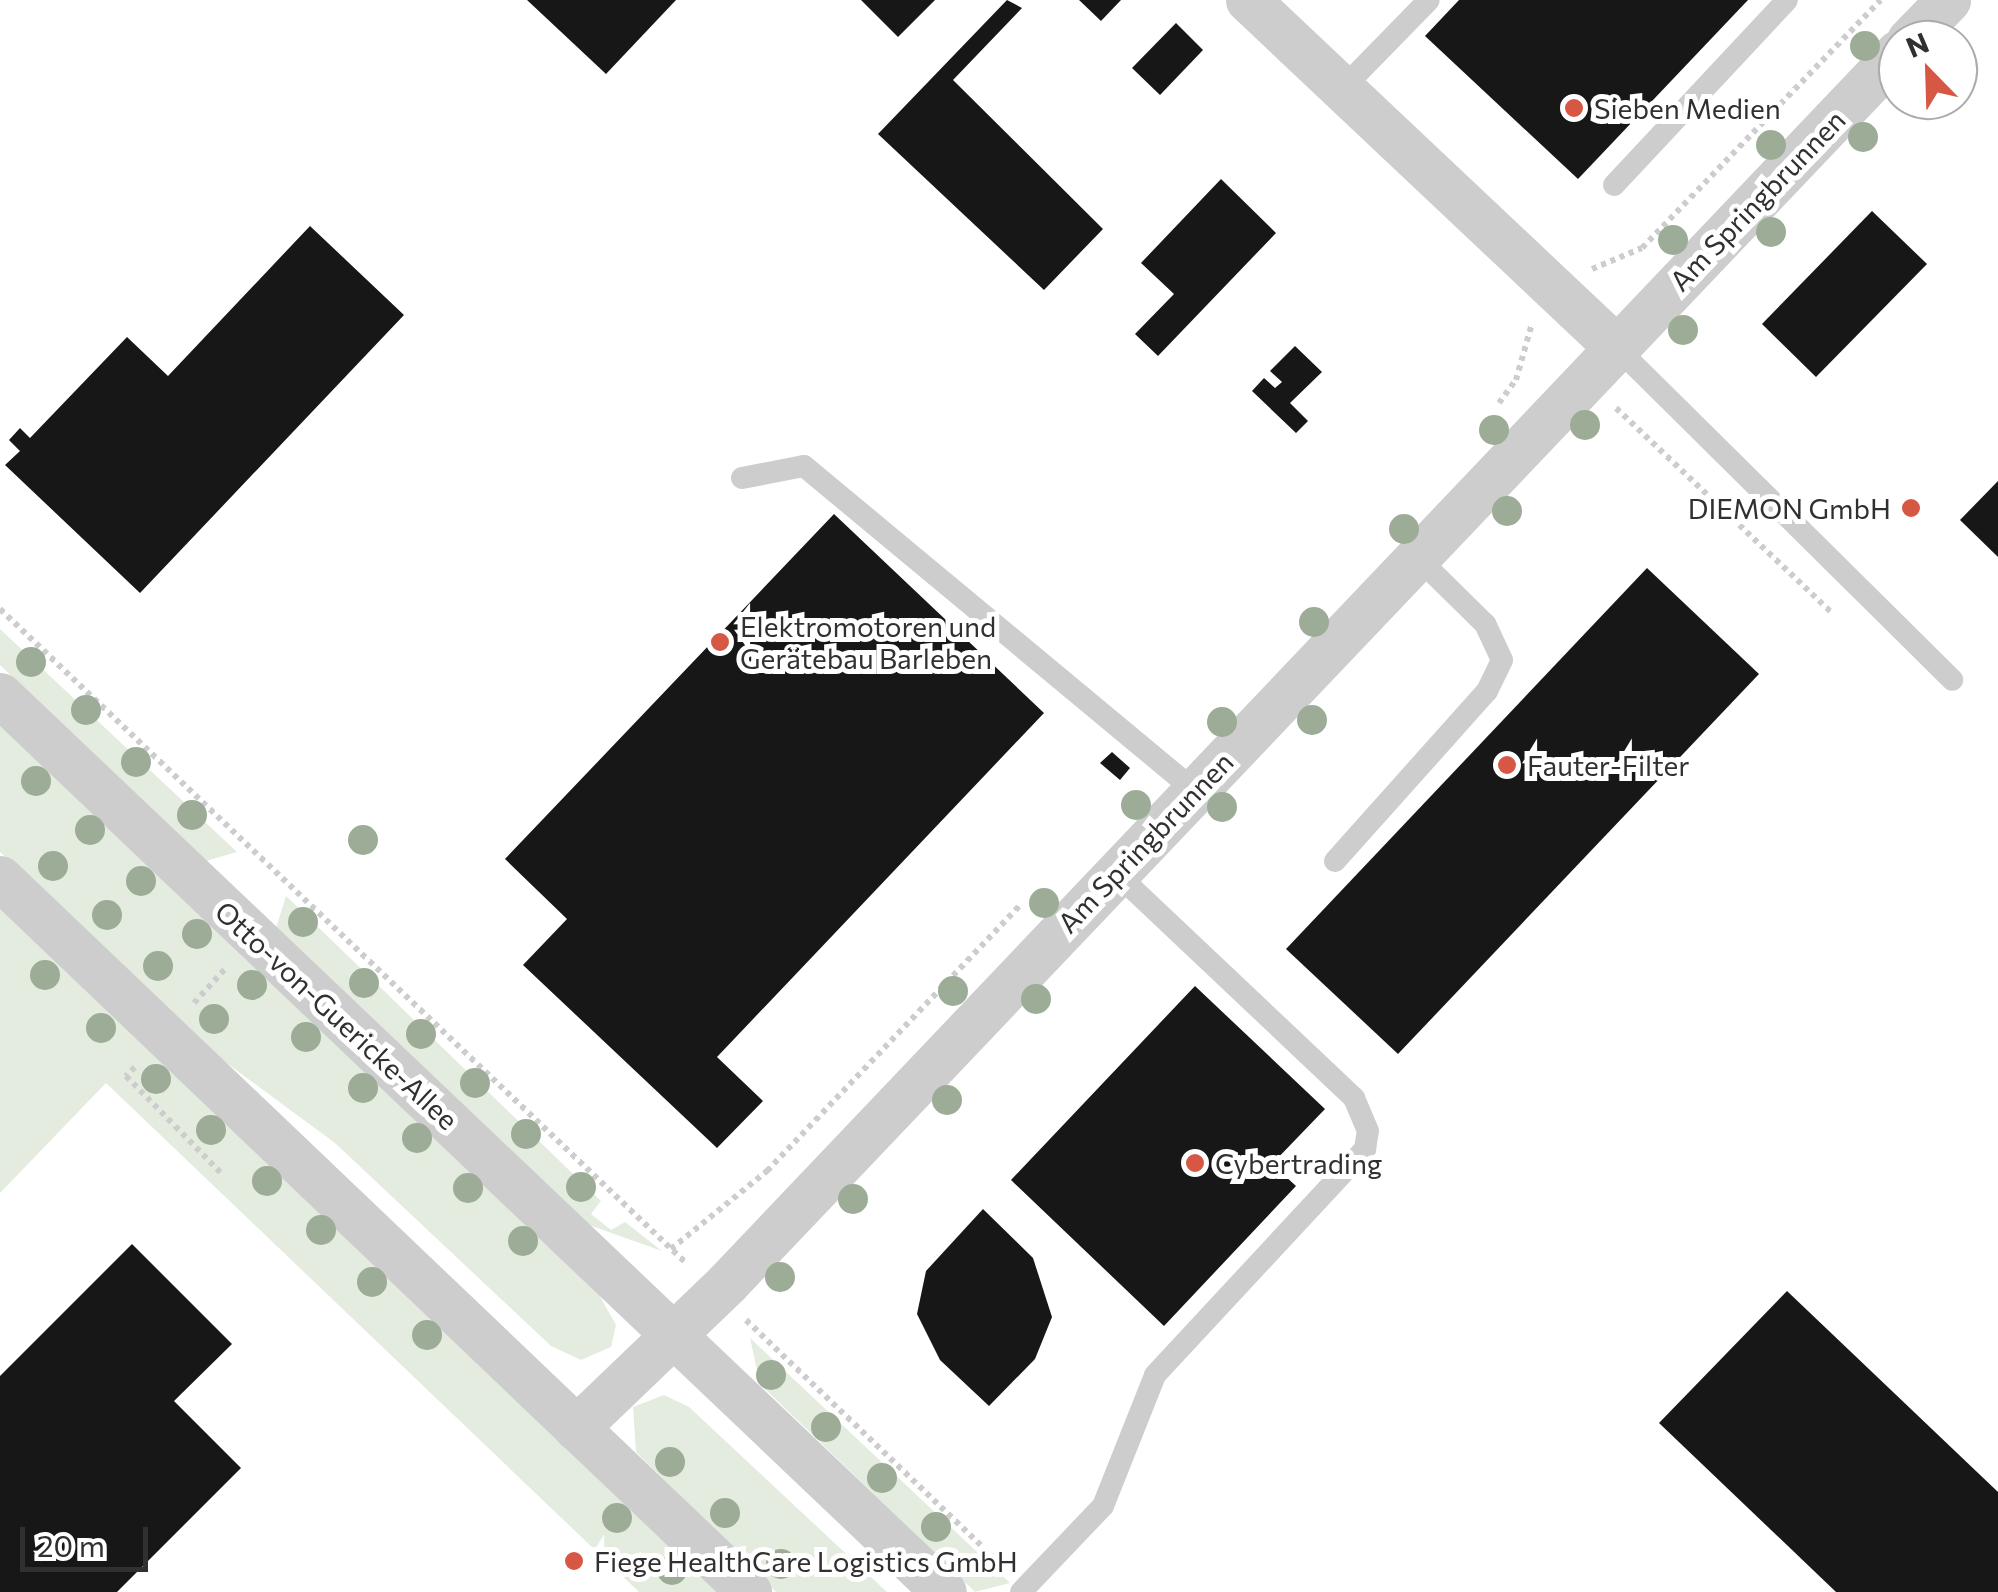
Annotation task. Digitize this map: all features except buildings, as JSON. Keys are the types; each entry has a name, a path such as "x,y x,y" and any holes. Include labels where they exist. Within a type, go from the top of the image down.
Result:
{"street":[{"path":"1248,0 1616,347"},
{"path":"1929,20 1948,0"},
{"name":"Am Springbrunnen","path":"673,1334 1878,73"},
{"name":"Otto-von-Guericke-Allee","path":"0,695 944,1592"},
{"path":"0,878 749,1592"},
{"path":"576,1428 673,1334"}],"lane":[{"path":"1342,89 1429,0"},
{"path":"1614,185 1787,0"},
{"path":"1616,347 1952,680"},
{"path":"742,478 804,466 1194,790"},
{"path":"1334,861 1487,691 1502,660 1485,624 1417,557"},
{"path":"1024,1590 1103,1506 1155,1375 1364,1149 1368,1131 1354,1098 1116,874"}],"path":[{"path":"1486,417 1516,380 1533,320 1556,291 1642,248 1880,0"},
{"path":"0,609 1024,1590"},
{"path":"671,1249 767,1172 1028,897"}],"shaded area":[{"path":"0,629 237,852 206,861 0,665"},
{"path":"0,722 597,1291 616,1325 611,1347 581,1360 551,1346 335,1143 209,1050 0,852"},
{"path":"286,896 601,1201 591,1214 611,1230 625,1222 662,1251 586,1224 276,928"},
{"path":"0,906 720,1592 639,1592 106,1083 0,1193"},
{"path":"750,1338 1010,1583 975,1592 760,1384"},
{"path":"664,1395 689,1407 887,1592 776,1592 636,1452 633,1407"}],"place":[{"name":"Sieben Medien","path":"1574,108"},
{"name":"DIEMON GmbH","path":"1911,508"},
{"name":"Elektromotoren und Gerätebau Barleben","path":"720,642"},
{"name":"Fauter-Filter","path":"1507,765"},
{"name":"Cybertrading","path":"1195,1163"},
{"name":"Fiege HealthCare Logistics GmbH","path":"574,1561"}]}
